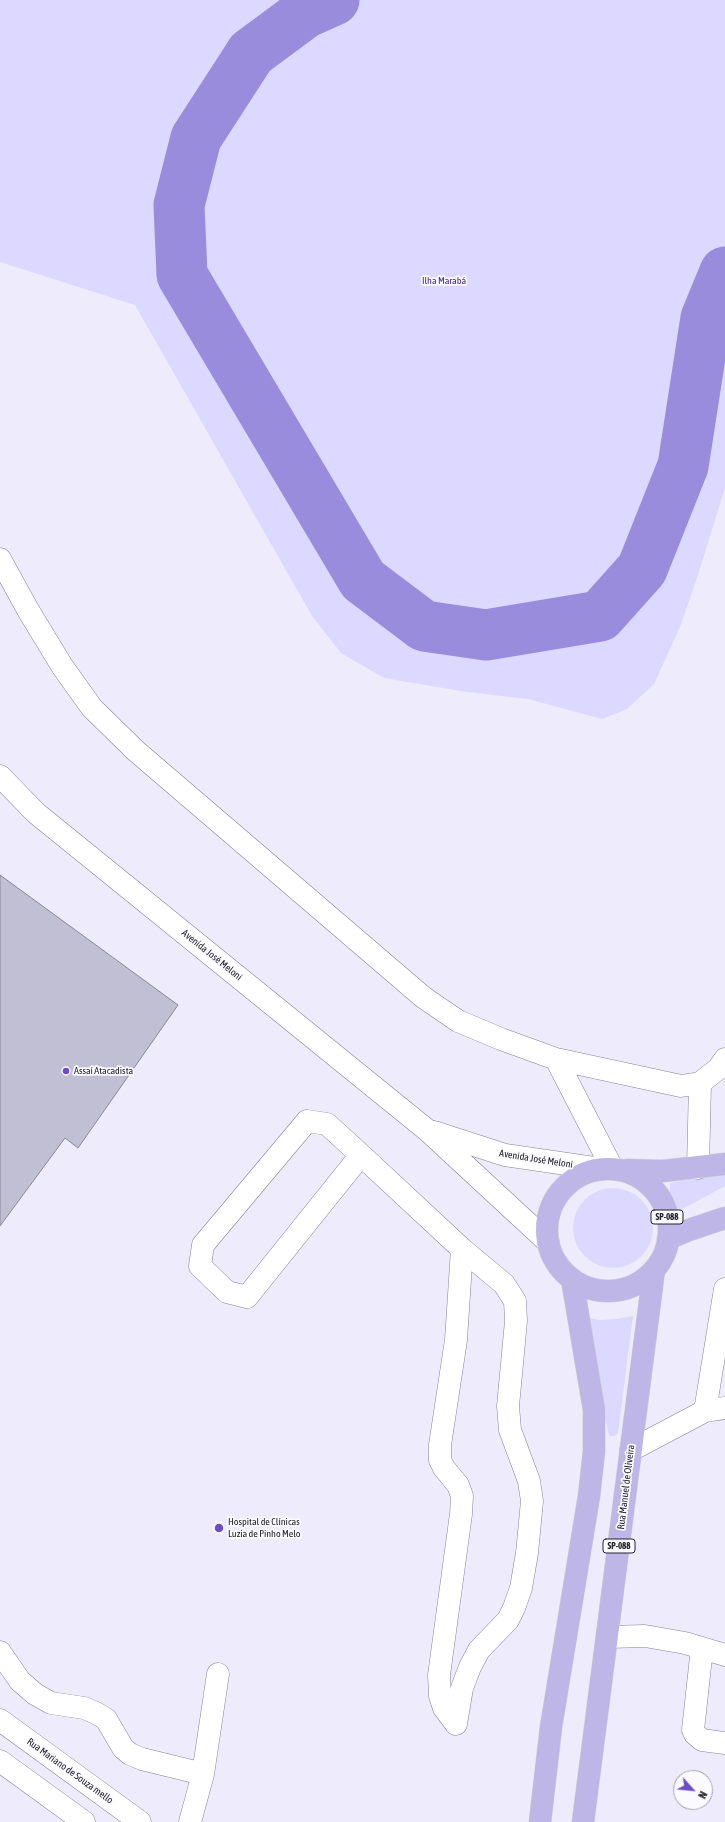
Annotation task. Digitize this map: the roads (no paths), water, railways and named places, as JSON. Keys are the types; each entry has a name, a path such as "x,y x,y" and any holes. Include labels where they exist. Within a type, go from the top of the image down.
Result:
{"main road":[{"name":"Avenida José Meloni","path":"612,1169 663,1171 725,1164"},
{"name":"SP-088","path":"612,1169 639,1176 653,1188 663,1204 668,1221 668,1239 663,1256 654,1270 640,1282 624,1289 606,1291 588,1287 572,1279 561,1269 553,1256 548,1242 547,1222 553,1203 565,1186 582,1174 612,1169"},
{"name":"SP-088","path":"668,1239 725,1218"},
{"name":"Rua Manuel de Oliveira","path":"583,1822 654,1270"},
{"path":"540,1822 551,1727 590,1496 594,1451 594,1410 572,1279"}],"street":[{"path":"0,559 47,641 88,702 136,751 423,997 458,1021 501,1039 556,1059 681,1086 700,1083 718,1069 725,1059"},
{"name":"Avenida José Meloni","path":"0,776 36,812 427,1130 548,1242"},
{"path":"556,1059 612,1169"},
{"path":"698,1168 700,1083"},
{"path":"361,1155 247,1297 227,1292 200,1266 203,1245 307,1121 327,1124 361,1155 462,1249 504,1284 515,1301 516,1321 508,1406 510,1430 529,1482 532,1501 530,1534 521,1588 508,1620 479,1650 470,1667 462,1688 456,1724 444,1708 440,1696 439,1675 461,1514 462,1496 458,1485 444,1468 440,1460 440,1445 456,1340 462,1249"},
{"name":"Avenida José Meloni","path":"427,1130 505,1155 612,1169"},
{"path":"631,1450 715,1410 725,1289"},
{"path":"608,1637 645,1636 685,1643 725,1655"},
{"path":"702,1648 693,1730 694,1734 702,1740 725,1743"},
{"path":"0,1652 20,1681 34,1694 51,1703 84,1708 96,1713 106,1720 123,1748 130,1754 142,1759 203,1774"},
{"path":"190,1822 203,1774 218,1674"},
{"name":"Rua Mariano de Souza mello","path":"0,1720 140,1822"},
{"path":"0,1761 84,1822"}],"waterway":[{"path":"334,0 305,13 251,53 196,138 179,205 182,275 363,580 424,626 486,635 600,616 642,569 683,466 706,318 725,272"}],"place":[{"name":"Assaí Atacadista","path":"66,1071"},
{"name":"Hospital de Clínicas Luzia de Pinho Melo","path":"219,1528"}],"park label":[{"name":"Ilha Marabá","path":"444,281"}]}
